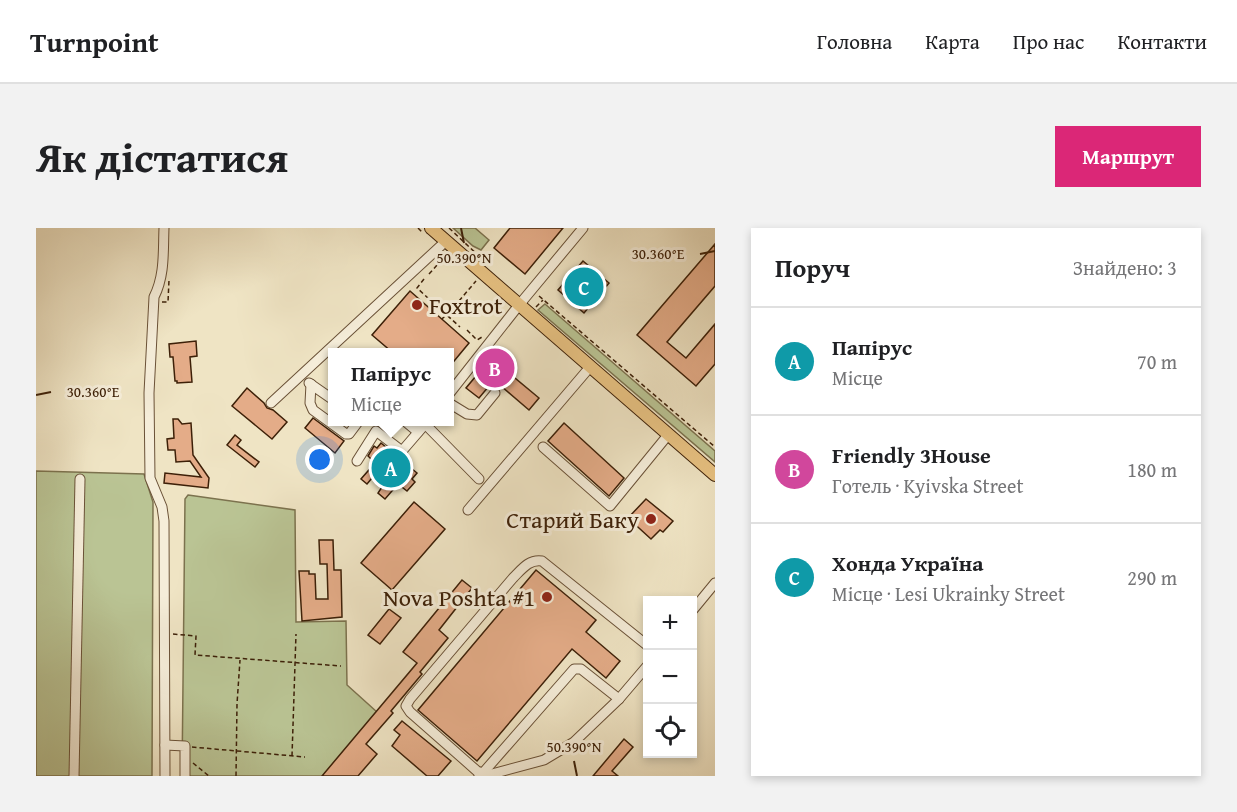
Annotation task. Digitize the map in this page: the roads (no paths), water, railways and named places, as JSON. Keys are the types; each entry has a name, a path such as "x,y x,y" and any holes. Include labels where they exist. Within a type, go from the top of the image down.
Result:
{"main road":[{"path":"431,228 450,237 519,305 715,475"}],"street":[{"path":"164,228 163,273 154,297 149,393 150,478 162,507 164,520 165,776"},
{"path":"454,389 583,228"},
{"path":"330,348 450,237"},
{"path":"271,403 328,350"},
{"path":"468,510 590,367"},
{"path":"300,376 328,396"},
{"path":"311,384 310,403 313,410 328,421"},
{"path":"454,406 467,414 477,415 495,393"},
{"path":"335,426 349,434 355,426"},
{"path":"357,461 376,431 402,451 424,426 479,479"},
{"path":"543,447 610,506 668,435"},
{"path":"74,776 80,479"},
{"path":"643,642 542,561 535,560 527,564 406,706 478,775 488,775 544,760 574,742 619,699 643,671"},
{"path":"697,606 715,584"},
{"path":"478,775 574,669 581,669 619,699"},
{"path":"165,745 185,746 185,776"}],"place":[{"name":"Хонда Україна","path":"584,287"},
{"name":"Foxtrot","path":"417,305"},
{"name":"Friendly 3House","path":"495,368"},
{"name":"Папірус","path":"391,468"},
{"name":"Старий Баку","path":"651,519"},
{"name":"Nova Poshta #1","path":"547,597"}]}
